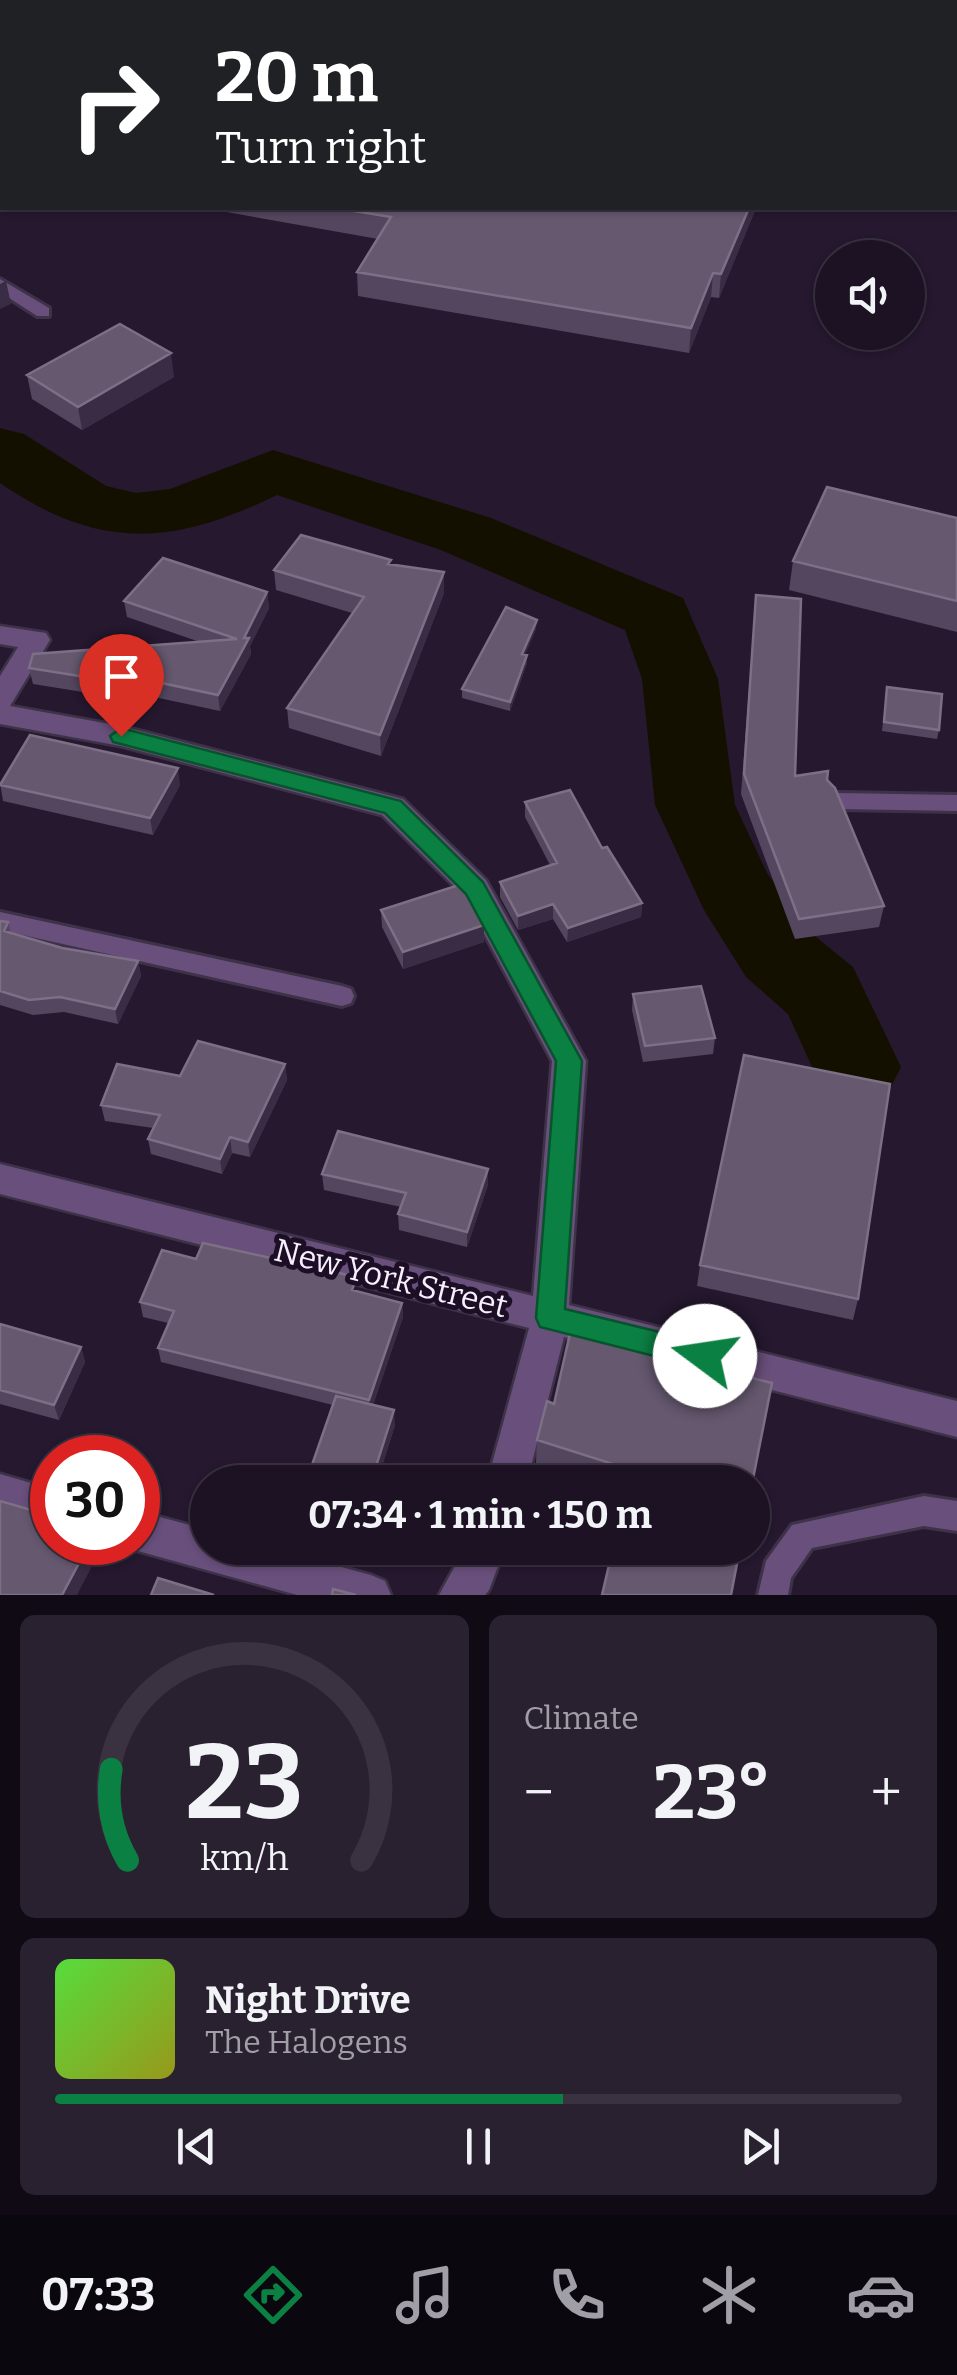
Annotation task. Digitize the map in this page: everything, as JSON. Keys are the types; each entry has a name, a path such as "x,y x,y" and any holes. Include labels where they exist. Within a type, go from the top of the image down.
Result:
{"street":[{"path":"0,636 36,640 0,699"},
{"path":"0,714 121,736 392,807 474,888 569,1061 550,1318 511,1465"},
{"name":"New York Street","path":"0,1179 957,1419"},
{"path":"0,1494 30,1502"},
{"path":"160,1537 371,1595"},
{"path":"459,1595 479,1565"}],"lane":[{"path":"0,284 43,312"},
{"path":"838,802 957,803"},
{"path":"0,921 342,996"},
{"path":"773,1595 777,1572 803,1535 924,1511 957,1516"}],"building":[{"path":"348,210 748,210 721,274 713,273 691,328 357,272 391,217"},
{"path":"120,324 171,353 78,407 27,375"},
{"path":"827,487 957,518 957,601 793,561"},
{"path":"301,535 391,560 388,564 444,572 380,735 287,708 364,597 274,570"},
{"path":"163,558 267,592 244,638 249,638 218,695 152,681 148,687 29,668 33,654 237,639 124,601"},
{"path":"756,595 801,599 795,776 828,771 827,780 835,788 884,906 799,919 744,774"},
{"path":"506,607 537,620 522,654 527,655 510,702 462,689"},
{"path":"887,687 942,694 939,730 884,722"},
{"path":"30,735 178,768 150,818 0,785"},
{"path":"570,790 602,848 607,847 642,903 568,928 553,904 518,916 500,882 557,863 525,802"},
{"path":"462,884 484,925 403,952 381,910"},
{"path":"0,921 8,922 4,931 62,948 138,961 115,1009 60,997 29,1000 0,991"},
{"path":"701,986 715,1038 645,1046 633,994"},
{"path":"198,1041 285,1064 248,1142 230,1137 220,1159 148,1139 160,1115 101,1105 117,1064 180,1076"},
{"path":"744,1055 890,1084 858,1299 700,1265"},
{"path":"338,1131 488,1169 467,1232 398,1214 406,1193 322,1174"},
{"path":"203,1243 357,1277 352,1290 402,1303 369,1400 158,1348 174,1311 140,1302 162,1250 196,1259"},
{"path":"0,1324 81,1347 54,1405 0,1390"},
{"path":"571,1329 631,1342 630,1348 772,1383 756,1465 616,1465 537,1440 547,1401 554,1404"},
{"path":"336,1396 394,1410 376,1465 312,1465"},
{"path":"0,1501 30,1510 30,1565 78,1565 62,1595 0,1595"},
{"path":"609,1565 737,1565 731,1595 602,1595"},
{"path":"158,1578 214,1595 151,1595"},
{"path":"333,1589 356,1595 332,1595"}],"waterway":[{"path":"0,449 30,473 81,502 136,515 188,507 273,471 466,534 657,615 680,679 695,805 733,888 776,953 822,992 856,1067"}],"route":[{"path":"121,736 392,807 474,888 569,1061 550,1318 705,1356"}]}
